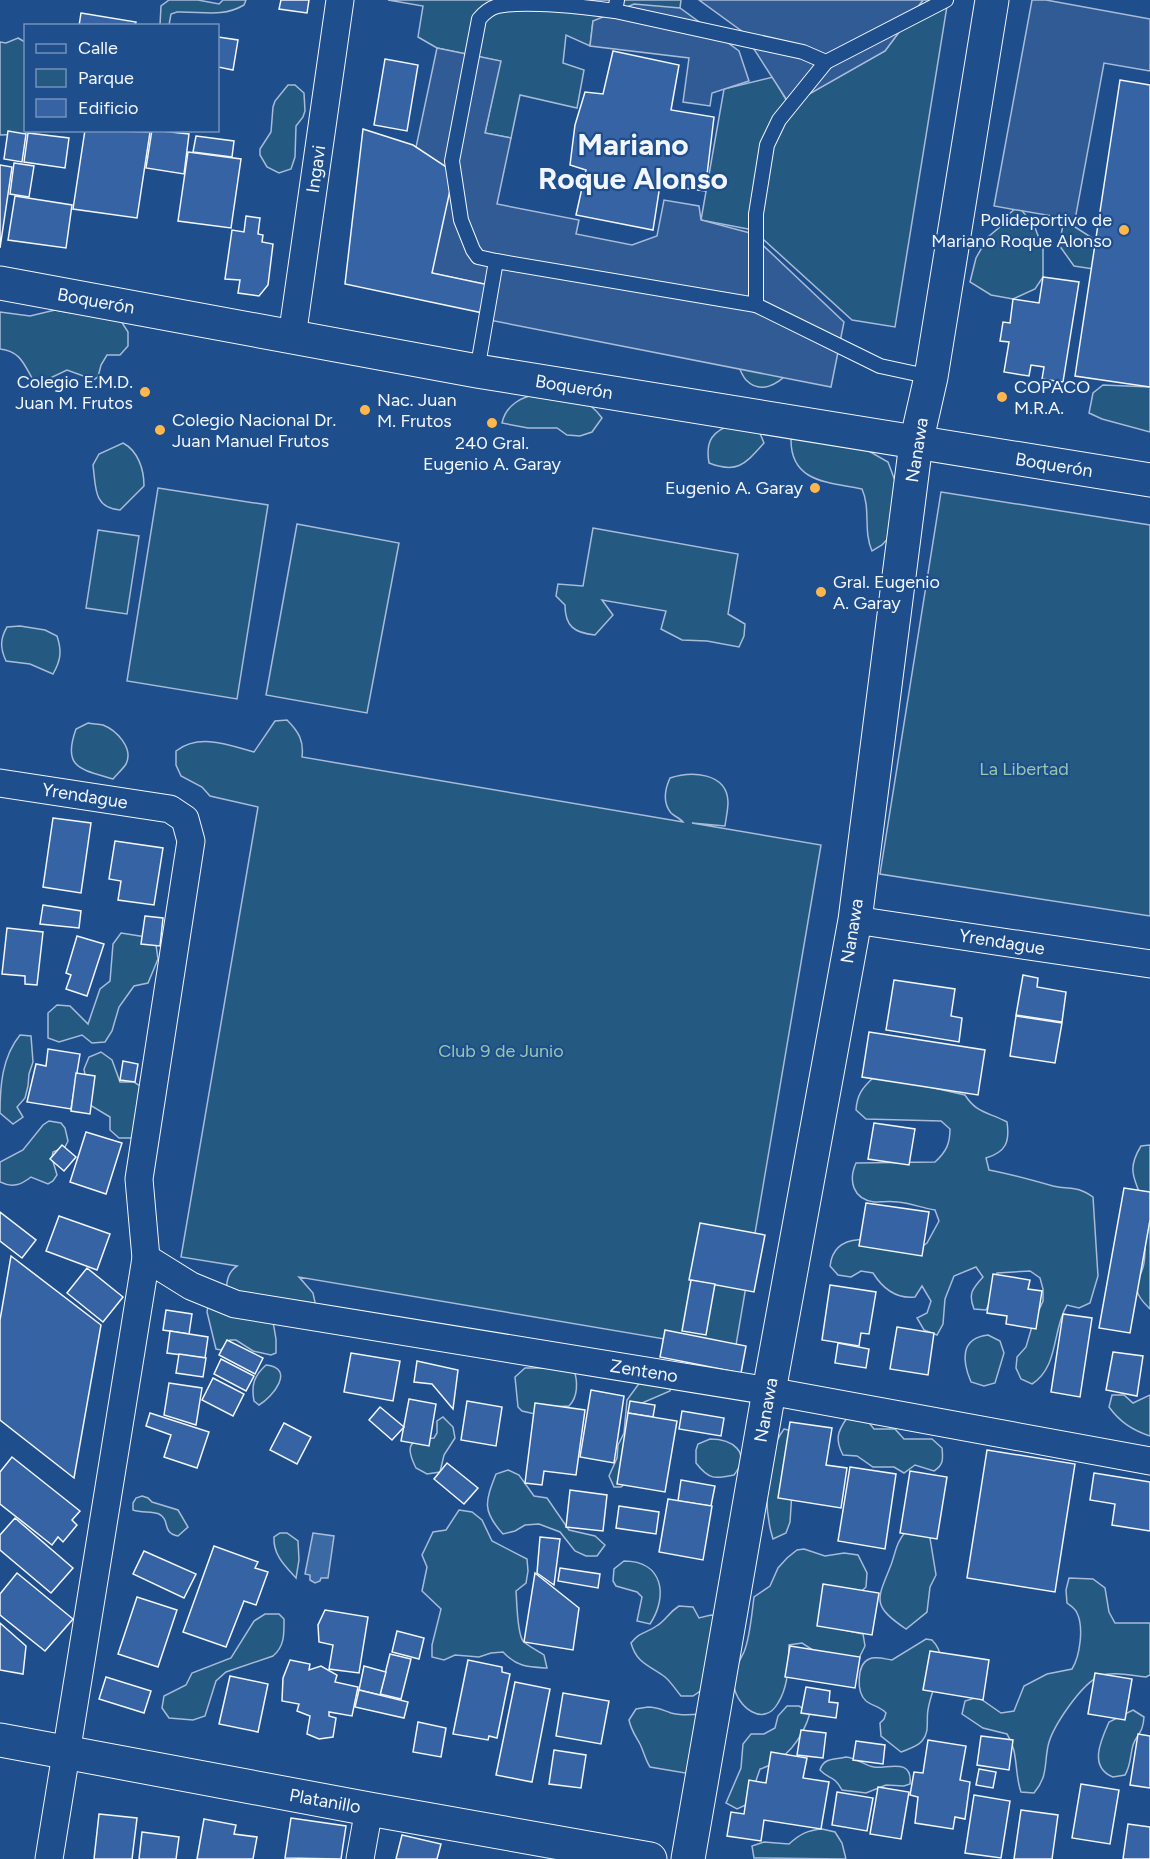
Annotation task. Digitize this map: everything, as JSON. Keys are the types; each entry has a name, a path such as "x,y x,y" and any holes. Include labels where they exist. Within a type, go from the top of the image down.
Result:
{"street":[{"name":"Ingavi","path":"292,337 340,0"},
{"name":"Nanawa","path":"688,1859 769,1391 855,920 916,443 931,377 992,0"},
{"name":"Boquerón","path":"0,283 477,371 1150,480"},
{"name":"Yrendague","path":"0,783 170,809 185,819 191,841 139,1179 146,1258"},
{"name":"Yrendague","path":"855,920 1150,964"},
{"name":"Zenteno","path":"146,1258 191,1287 235,1304 769,1391 1150,1461"},
{"path":"49,1859 146,1258"},
{"name":"Platanillo","path":"0,1740 650,1859"},
{"path":"360,1859 369,1809"}],"lane":[{"path":"756,305 756,214 767,145 779,120 826,62 946,0"},
{"path":"826,62 803,52 616,6 586,7 525,3 498,5 487,10 479,19 452,161 461,220 478,257 756,305 880,366 931,377"},
{"path":"477,371 496,261"}],"green space":[{"path":"169,0 198,0 219,4 223,0 246,0 244,5 228,11 177,12 171,14 169,24 160,24 161,6"},
{"path":"388,0 681,0 680,8 593,21 590,46 566,35 563,63 584,70 577,108 520,95 511,138 485,133 500,61 437,48 418,37 423,6"},
{"path":"923,0 948,0 895,327 852,320 753,230 701,220 724,89 773,77 789,105 885,51"},
{"path":"18,38 24,41 25,134 0,135 0,42 6,43"},
{"path":"288,85 295,85 304,93 305,111 296,126 295,157 291,169 279,173 267,167 260,155 260,149 271,132 275,101"},
{"path":"1018,206 1034,225 1043,249 1043,277 1035,289 1013,299 991,295 970,282 976,258 988,237 1007,221 999,223"},
{"path":"1064,220 1105,246 1100,270 1074,266 1059,245"},
{"path":"55,310 121,321 128,332 128,346 120,355 107,355 98,377 87,384 89,378 67,370 44,381 33,380 17,355 0,349 0,312 30,316"},
{"path":"735,357 789,372 775,384 758,387 744,378"},
{"path":"1103,385 1150,387 1150,432 1102,419 1089,413 1093,393"},
{"path":"539,394 582,401 596,410 602,418 592,432 580,436 567,435 557,428 528,428 502,423 507,411 516,402"},
{"path":"733,424 759,431 764,443 740,465 727,467 709,463 708,448 712,438 720,430"},
{"path":"803,432 853,442 888,462 901,497 892,534 882,545 872,551 862,489 814,478 797,465 791,440"},
{"path":"123,443 133,451 139,461 144,486 120,510 111,508 100,501 93,465 99,454"},
{"path":"158,488 268,505 237,699 127,681"},
{"name":"La Libertad","path":"941,492 1150,525 1150,916 880,874"},
{"path":"297,524 399,543 367,713 266,695"},
{"path":"593,528 738,554 728,614 745,624 744,636 739,647 707,641 682,640 661,629 666,611 602,600 613,615 595,635 572,627 565,612 565,605 556,596 558,584 583,586"},
{"path":"98,530 139,536 127,614 86,608"},
{"path":"20,626 45,630 57,636 60,655 53,674 30,664 6,661 2,644 5,631 7,627"},
{"name":"Club 9 de Junio","path":"287,720 300,737 302,757 683,822 671,813 666,804 666,791 670,778 688,775 707,776 715,779 726,792 728,805 725,826 692,823 821,845 735,1351 299,1277 313,1293 316,1307 272,1316 276,1353 271,1355 253,1351 236,1340 230,1340 221,1350 216,1349 207,1312 208,1306 225,1297 229,1276 237,1266 181,1257 258,807 210,796 202,787 181,776 176,765 176,751 194,743 214,742 254,752 275,721"},
{"path":"88,723 108,727 126,746 128,758 126,764 113,779 83,769 73,759 72,742 76,729"},
{"path":"121,933 146,937 156,945 158,959 148,983 134,986 119,1007 112,1031 105,1042 92,1043 82,1035 59,1042 48,1038 48,1013 57,1005 70,1006 88,1024 100,989 110,981 113,944"},
{"path":"20,1035 31,1036 33,1062 25,1098 17,1107 23,1117 13,1124 0,1113 1,1093 6,1062"},
{"path":"101,1052 112,1060 120,1082 134,1082 145,1089 133,1138 119,1138 110,1130 110,1117 90,1105 84,1069 89,1057"},
{"path":"885,1077 965,1095 974,1106 1007,1122 1008,1135 1005,1145 998,1153 986,1158 989,1170 1053,1186 1078,1189 1093,1197 1098,1276 1090,1303 1079,1308 1067,1305 1047,1368 1032,1384 1021,1379 1016,1368 1017,1357 1026,1347 1043,1301 1040,1278 1030,1271 997,1273 992,1298 986,1310 974,1309 972,1304 972,1292 983,1277 976,1267 954,1276 945,1299 943,1324 937,1335 924,1330 917,1318 927,1313 931,1301 922,1286 915,1297 896,1295 881,1284 873,1273 861,1271 851,1277 838,1275 830,1266 834,1253 842,1245 853,1240 879,1241 917,1250 927,1243 939,1221 935,1210 903,1203 874,1202 861,1197 854,1188 852,1176 856,1163 935,1162 945,1151 948,1143 950,1129 941,1121 866,1119 856,1110 859,1096 866,1085 873,1078"},
{"path":"49,1121 61,1123 65,1128 68,1141 65,1147 53,1152 52,1158 57,1175 53,1181 48,1184 31,1177 16,1185 0,1182 0,1162 23,1150"},
{"path":"1150,1145 1150,1309 1140,1298 1137,1290 1144,1263 1145,1236 1143,1208 1134,1178 1133,1164 1141,1146"},
{"path":"988,1335 1000,1341 1004,1353 995,1383 984,1386 971,1382 965,1359 968,1346 972,1341"},
{"path":"266,1365 280,1371 281,1377 275,1390 259,1405 254,1401 253,1385 256,1377"},
{"path":"525,1368 574,1370 576,1389 569,1406 552,1407 535,1414 522,1411 518,1407 515,1377"},
{"path":"643,1378 672,1385 670,1391 642,1403 633,1436 627,1482 621,1487 614,1487 609,1476 624,1433 627,1400"},
{"path":"1112,1395 1124,1395 1133,1403 1150,1395 1150,1436 1132,1428 1118,1417 1109,1407"},
{"path":"443,1417 453,1427 455,1438 444,1455 440,1472 427,1474 416,1468 410,1448 419,1440 434,1438 437,1433 437,1421"},
{"path":"847,1418 866,1419 874,1429 895,1429 904,1439 932,1439 942,1448 941,1464 934,1471 915,1465 904,1473 894,1467 873,1467 857,1456 843,1455 838,1436"},
{"path":"784,1429 796,1432 790,1522 786,1533 773,1539 768,1512 767,1482 772,1453"},
{"path":"710,1439 726,1441 737,1448 741,1460 734,1475 713,1477 705,1473 696,1463 698,1444"},
{"path":"508,1470 519,1475 534,1496 547,1498 569,1530 595,1536 605,1545 597,1556 586,1556 575,1551 560,1532 539,1524 525,1525 503,1534 492,1519 487,1506 496,1474"},
{"path":"142,1496 152,1502 178,1510 188,1527 178,1536 170,1532 165,1520 159,1514 133,1510 136,1498"},
{"path":"459,1510 472,1512 482,1520 492,1541 527,1559 526,1583 516,1591 520,1632 523,1641 544,1655 547,1668 523,1665 513,1661 503,1652 479,1657 455,1655 444,1660 432,1657 432,1645 441,1609 422,1591 427,1567 422,1555 433,1532 446,1530"},
{"path":"906,1531 929,1532 936,1575 930,1587 927,1612 906,1629 887,1614 882,1607 880,1594 900,1539"},
{"path":"280,1533 287,1533 298,1541 299,1560 296,1578 275,1549 274,1537"},
{"path":"804,1549 825,1556 844,1553 858,1555 867,1573 866,1587 825,1626 863,1634 865,1646 859,1658 822,1656 802,1643 789,1645 787,1675 782,1696 772,1710 766,1714 752,1712 736,1694 734,1677 748,1640 754,1597 770,1586 778,1568 787,1558 797,1550"},
{"path":"624,1561 647,1567 655,1574 659,1582 659,1603 650,1624 637,1621 642,1597 637,1592 616,1586 613,1581 614,1569"},
{"path":"1069,1578 1093,1579 1105,1588 1109,1612 1115,1623 1150,1623 1150,1675 1146,1677 1105,1675 1093,1680 1085,1687 1055,1728 1048,1746 1044,1776 1038,1787 1034,1793 1021,1792 1015,1755 1007,1734 983,1728 962,1714 965,1701 978,1697 1001,1713 1014,1711 1024,1686 1047,1674 1072,1669 1077,1657 1081,1633 1077,1613 1067,1603 1066,1590"},
{"path":"679,1606 693,1607 699,1618 711,1615 723,1617 716,1680 693,1696 681,1696 665,1677 640,1660 631,1643 637,1636 661,1623"},
{"path":"265,1614 279,1614 284,1619 283,1639 277,1652 273,1656 226,1672 216,1681 205,1716 193,1720 169,1718 162,1708 164,1696 186,1685 192,1673 231,1658 254,1621"},
{"path":"926,1639 932,1640 936,1645 940,1657 927,1714 927,1730 920,1743 901,1752 881,1736 880,1723 886,1713 868,1703 863,1697 859,1685 860,1672 869,1659 892,1660"},
{"path":"787,1706 799,1706 810,1713 798,1740 785,1755 760,1769 748,1804 737,1809 726,1803 741,1768 743,1744 751,1734 764,1734 775,1728 778,1716"},
{"path":"648,1707 678,1715 701,1714 691,1774 650,1767 629,1720 636,1709"},
{"path":"1133,1710 1144,1717 1142,1727 1133,1745 1125,1775 1113,1777 1105,1773 1101,1767 1100,1745 1109,1722"},
{"path":"846,1757 874,1767 903,1767 910,1776 910,1784 886,1785 866,1793 842,1790 834,1780 820,1770 827,1761"},
{"path":"822,1829 835,1832 842,1843 846,1859 754,1858 752,1846 764,1842 789,1844 804,1833"}],"shaded area":[{"path":"699,0 923,0 885,51 790,105 743,32"},
{"path":"1032,0 1046,0 1150,19 1150,71 1104,63 1075,220 994,206"},
{"path":"634,4 680,8 739,51 749,81 712,93 710,106 683,102 689,58 590,46 593,21"},
{"path":"437,48 501,61 485,133 511,138 497,204 579,220 576,234 632,245 657,236 664,200 699,206 701,220 750,233 844,322 831,387 479,318 489,285 432,273 415,152"},
{"path":"313,1533 334,1536 328,1578 321,1578 315,1583 310,1580 310,1575 305,1574"}],"building":[{"path":"281,0 309,0 307,13 279,9"},
{"path":"81,13 136,22 136,24 79,24"},
{"path":"219,37 238,40 233,70 219,67"},
{"path":"613,51 679,65 671,110 714,117 705,191 660,185 653,230 576,215 586,170 570,165 575,125 585,92 603,94"},
{"path":"385,59 418,65 407,131 374,125"},
{"name":"Polideportivo de Mariano Roque Alonso","path":"1120,80 1150,85 1150,387 1075,376"},
{"path":"363,129 413,145 454,172 432,273 489,285 483,313 345,284"},
{"path":"8,131 26,134 22,162 4,159"},
{"path":"85,132 150,132 137,218 73,209"},
{"path":"152,132 189,134 184,174 146,168"},
{"path":"28,133 69,138 65,168 24,162"},
{"path":"196,136 234,141 232,157 193,152"},
{"path":"188,152 241,159 231,228 178,221"},
{"path":"14,163 34,166 29,197 10,194"},
{"path":"0,165 12,167 0,248"},
{"path":"15,196 72,205 66,248 8,240"},
{"path":"246,216 260,218 258,234 263,235 262,242 273,244 268,285 259,296 238,293 240,280 225,279 232,230 244,232"},
{"path":"1043,277 1079,282 1063,382 1042,379 1044,367 1031,365 1029,376 1004,372 1009,342 1000,341 1003,322 1010,323 1013,299 1039,303"},
{"path":"53,818 91,823 81,893 43,887"},
{"path":"115,841 163,848 154,905 118,900 121,881 109,879"},
{"path":"43,905 81,911 79,928 40,924"},
{"path":"145,916 163,918 160,946 141,944"},
{"path":"7,928 43,932 37,985 25,984 25,976 2,974"},
{"path":"77,936 104,944 87,996 66,989 71,975 66,973"},
{"path":"1023,975 1038,978 1037,987 1066,992 1062,1022 1016,1015"},
{"path":"894,980 955,989 951,1016 962,1018 959,1042 886,1030"},
{"path":"1016,1016 1062,1023 1055,1063 1010,1056"},
{"path":"869,1032 985,1050 978,1095 862,1077"},
{"path":"48,1049 80,1054 71,1109 27,1102 36,1064 46,1066"},
{"path":"123,1061 138,1064 135,1082 120,1080"},
{"path":"76,1073 95,1076 90,1114 71,1111"},
{"path":"874,1123 915,1129 909,1165 868,1159"},
{"path":"86,1132 122,1143 106,1194 70,1182"},
{"path":"62,1145 76,1157 64,1171 50,1159"},
{"path":"1124,1188 1150,1192 1150,1220 1130,1333 1099,1328"},
{"path":"866,1203 929,1212 922,1256 859,1246"},
{"path":"0,1212 36,1240 22,1258 0,1241"},
{"path":"59,1216 110,1234 97,1270 46,1251"},
{"path":"700,1223 765,1235 754,1292 689,1280"},
{"path":"11,1256 101,1325 74,1478 0,1420 0,1320"},
{"path":"87,1268 123,1297 103,1322 67,1293"},
{"path":"993,1274 1030,1280 1028,1289 1042,1291 1036,1329 1006,1324 1007,1316 987,1313"},
{"path":"691,1280 715,1284 706,1335 682,1331"},
{"path":"830,1285 876,1292 869,1334 861,1333 859,1346 822,1340"},
{"path":"166,1310 192,1314 189,1334 163,1330"},
{"path":"1063,1314 1092,1318 1080,1397 1051,1392"},
{"path":"897,1327 934,1333 928,1375 890,1369"},
{"path":"665,1330 746,1346 741,1373 660,1357"},
{"path":"170,1331 208,1337 205,1358 167,1353"},
{"path":"227,1340 263,1358 255,1374 219,1355"},
{"path":"838,1343 869,1349 866,1368 835,1363"},
{"path":"1113,1352 1143,1356 1137,1396 1106,1390"},
{"path":"351,1353 400,1361 393,1401 344,1392"},
{"path":"179,1354 206,1358 203,1377 176,1373"},
{"path":"221,1359 254,1376 246,1391 214,1374"},
{"path":"417,1361 458,1370 453,1409 432,1384 414,1382"},
{"path":"213,1378 244,1394 233,1416 202,1400"},
{"path":"169,1383 202,1388 196,1425 164,1415"},
{"path":"591,1390 624,1396 614,1463 580,1457"},
{"path":"409,1399 436,1404 429,1446 401,1441"},
{"path":"467,1401 502,1407 496,1446 461,1440"},
{"path":"630,1401 655,1405 653,1417 628,1413"},
{"path":"535,1403 585,1410 576,1475 544,1471 542,1485 525,1483"},
{"path":"380,1407 404,1427 392,1440 369,1420"},
{"path":"682,1411 724,1418 721,1436 679,1429"},
{"path":"150,1413 209,1432 197,1468 164,1457 171,1435 146,1426"},
{"path":"628,1413 677,1421 665,1492 617,1484"},
{"path":"790,1422 832,1428 826,1465 847,1468 841,1508 778,1498"},
{"path":"284,1423 311,1437 297,1464 270,1450"},
{"path":"987,1450 1075,1464 1055,1592 967,1578"},
{"path":"12,1457 80,1511 72,1520 77,1525 63,1542 58,1537 52,1545 0,1504 0,1472"},
{"path":"447,1463 478,1488 464,1504 434,1479"},
{"path":"850,1467 896,1474 885,1549 838,1541"},
{"path":"910,1471 947,1477 937,1539 900,1533"},
{"path":"1094,1473 1150,1482 1150,1531 1112,1525 1115,1504 1090,1500"},
{"path":"681,1480 715,1486 711,1506 678,1501"},
{"path":"570,1490 607,1495 603,1531 566,1527"},
{"path":"668,1499 712,1506 703,1560 659,1552"},
{"path":"619,1506 659,1512 656,1534 616,1528"},
{"path":"15,1518 73,1568 51,1593 0,1550 0,1535"},
{"path":"540,1537 560,1539 554,1585 537,1573"},
{"path":"214,1546 258,1562 255,1568 268,1572 256,1605 244,1601 226,1647 183,1632"},
{"path":"144,1551 196,1574 184,1598 133,1574"},
{"path":"560,1568 600,1574 598,1588 558,1581"},
{"path":"17,1573 73,1619 45,1651 0,1615 0,1594"},
{"path":"535,1573 579,1608 573,1650 524,1642"},
{"path":"823,1584 879,1593 872,1635 817,1626"},
{"path":"137,1597 177,1610 158,1667 118,1654"},
{"path":"325,1610 368,1617 359,1673 329,1669 333,1645 319,1642 318,1625"},
{"path":"0,1623 26,1646 23,1674 0,1670"},
{"path":"397,1631 424,1638 419,1659 392,1652"},
{"path":"790,1646 860,1657 855,1688 785,1677"},
{"path":"930,1651 989,1660 983,1700 923,1690"},
{"path":"390,1654 411,1659 401,1699 380,1694"},
{"path":"290,1660 310,1664 309,1670 321,1666 337,1675 335,1682 358,1687 352,1716 329,1712 329,1716 336,1718 333,1737 319,1739 307,1734 310,1716 297,1711 299,1704 282,1701 283,1678"},
{"path":"468,1660 502,1667 502,1672 510,1674 497,1738 489,1736 488,1740 453,1734"},
{"path":"364,1666 386,1672 380,1695 359,1690"},
{"path":"1095,1673 1132,1679 1125,1720 1088,1714"},
{"path":"230,1676 268,1684 258,1732 219,1724"},
{"path":"106,1677 151,1691 144,1713 99,1699"},
{"path":"515,1682 550,1689 532,1782 496,1775"},
{"path":"806,1687 830,1691 829,1702 838,1703 836,1718 801,1713"},
{"path":"359,1690 408,1702 404,1718 355,1707"},
{"path":"563,1693 609,1701 601,1744 556,1736"},
{"path":"418,1722 446,1728 441,1757 413,1752"},
{"path":"801,1730 826,1733 823,1758 797,1755"},
{"path":"1138,1734 1150,1736 1150,1788 1130,1785"},
{"path":"981,1736 1013,1740 1009,1770 977,1765"},
{"path":"928,1740 966,1746 960,1780 970,1782 965,1819 955,1817 953,1829 915,1823 918,1797 910,1795 914,1772 923,1773"},
{"path":"856,1741 885,1745 883,1764 853,1760"},
{"path":"554,1750 586,1755 581,1788 549,1784"},
{"path":"771,1752 807,1758 803,1778 829,1782 821,1829 764,1820 761,1841 727,1836 731,1812 744,1814 749,1780 766,1783"},
{"path":"979,1769 996,1772 993,1788 976,1785"},
{"path":"1081,1784 1119,1790 1110,1844 1072,1838"},
{"path":"878,1787 909,1792 901,1839 870,1834"},
{"path":"837,1792 873,1798 867,1831 832,1825"},
{"path":"974,1795 1010,1801 1001,1858 965,1853"},
{"path":"1021,1810 1058,1815 1052,1859 1014,1859"},
{"path":"99,1814 137,1818 132,1859 94,1859"},
{"path":"291,1818 346,1826 341,1859 285,1858"},
{"path":"204,1819 236,1825 234,1834 257,1837 253,1859 197,1859"},
{"path":"1128,1824 1150,1827 1150,1859 1123,1859"},
{"path":"142,1832 179,1837 176,1859 139,1859"},
{"path":"402,1835 441,1844 437,1859 396,1859"}],"place":[{"name":"Polideportivo de Mariano Roque Alonso","path":"1124,230"},
{"name":"Colegio E.M.D. Juan M. Frutos","path":"145,392"},
{"name":"COPACO M.R.A.","path":"1002,397"},
{"name":"Nac. Juan M. Frutos","path":"365,410"},
{"name":"240 Gral. Eugenio A. Garay","path":"492,423"},
{"name":"Colegio Nacional Dr. Juan Manuel Frutos","path":"160,430"},
{"name":"Eugenio A. Garay","path":"815,488"},
{"name":"Gral. Eugenio A. Garay","path":"821,592"}],"district":[{"name":"Mariano Roque Alonso","path":"633,162"}]}
